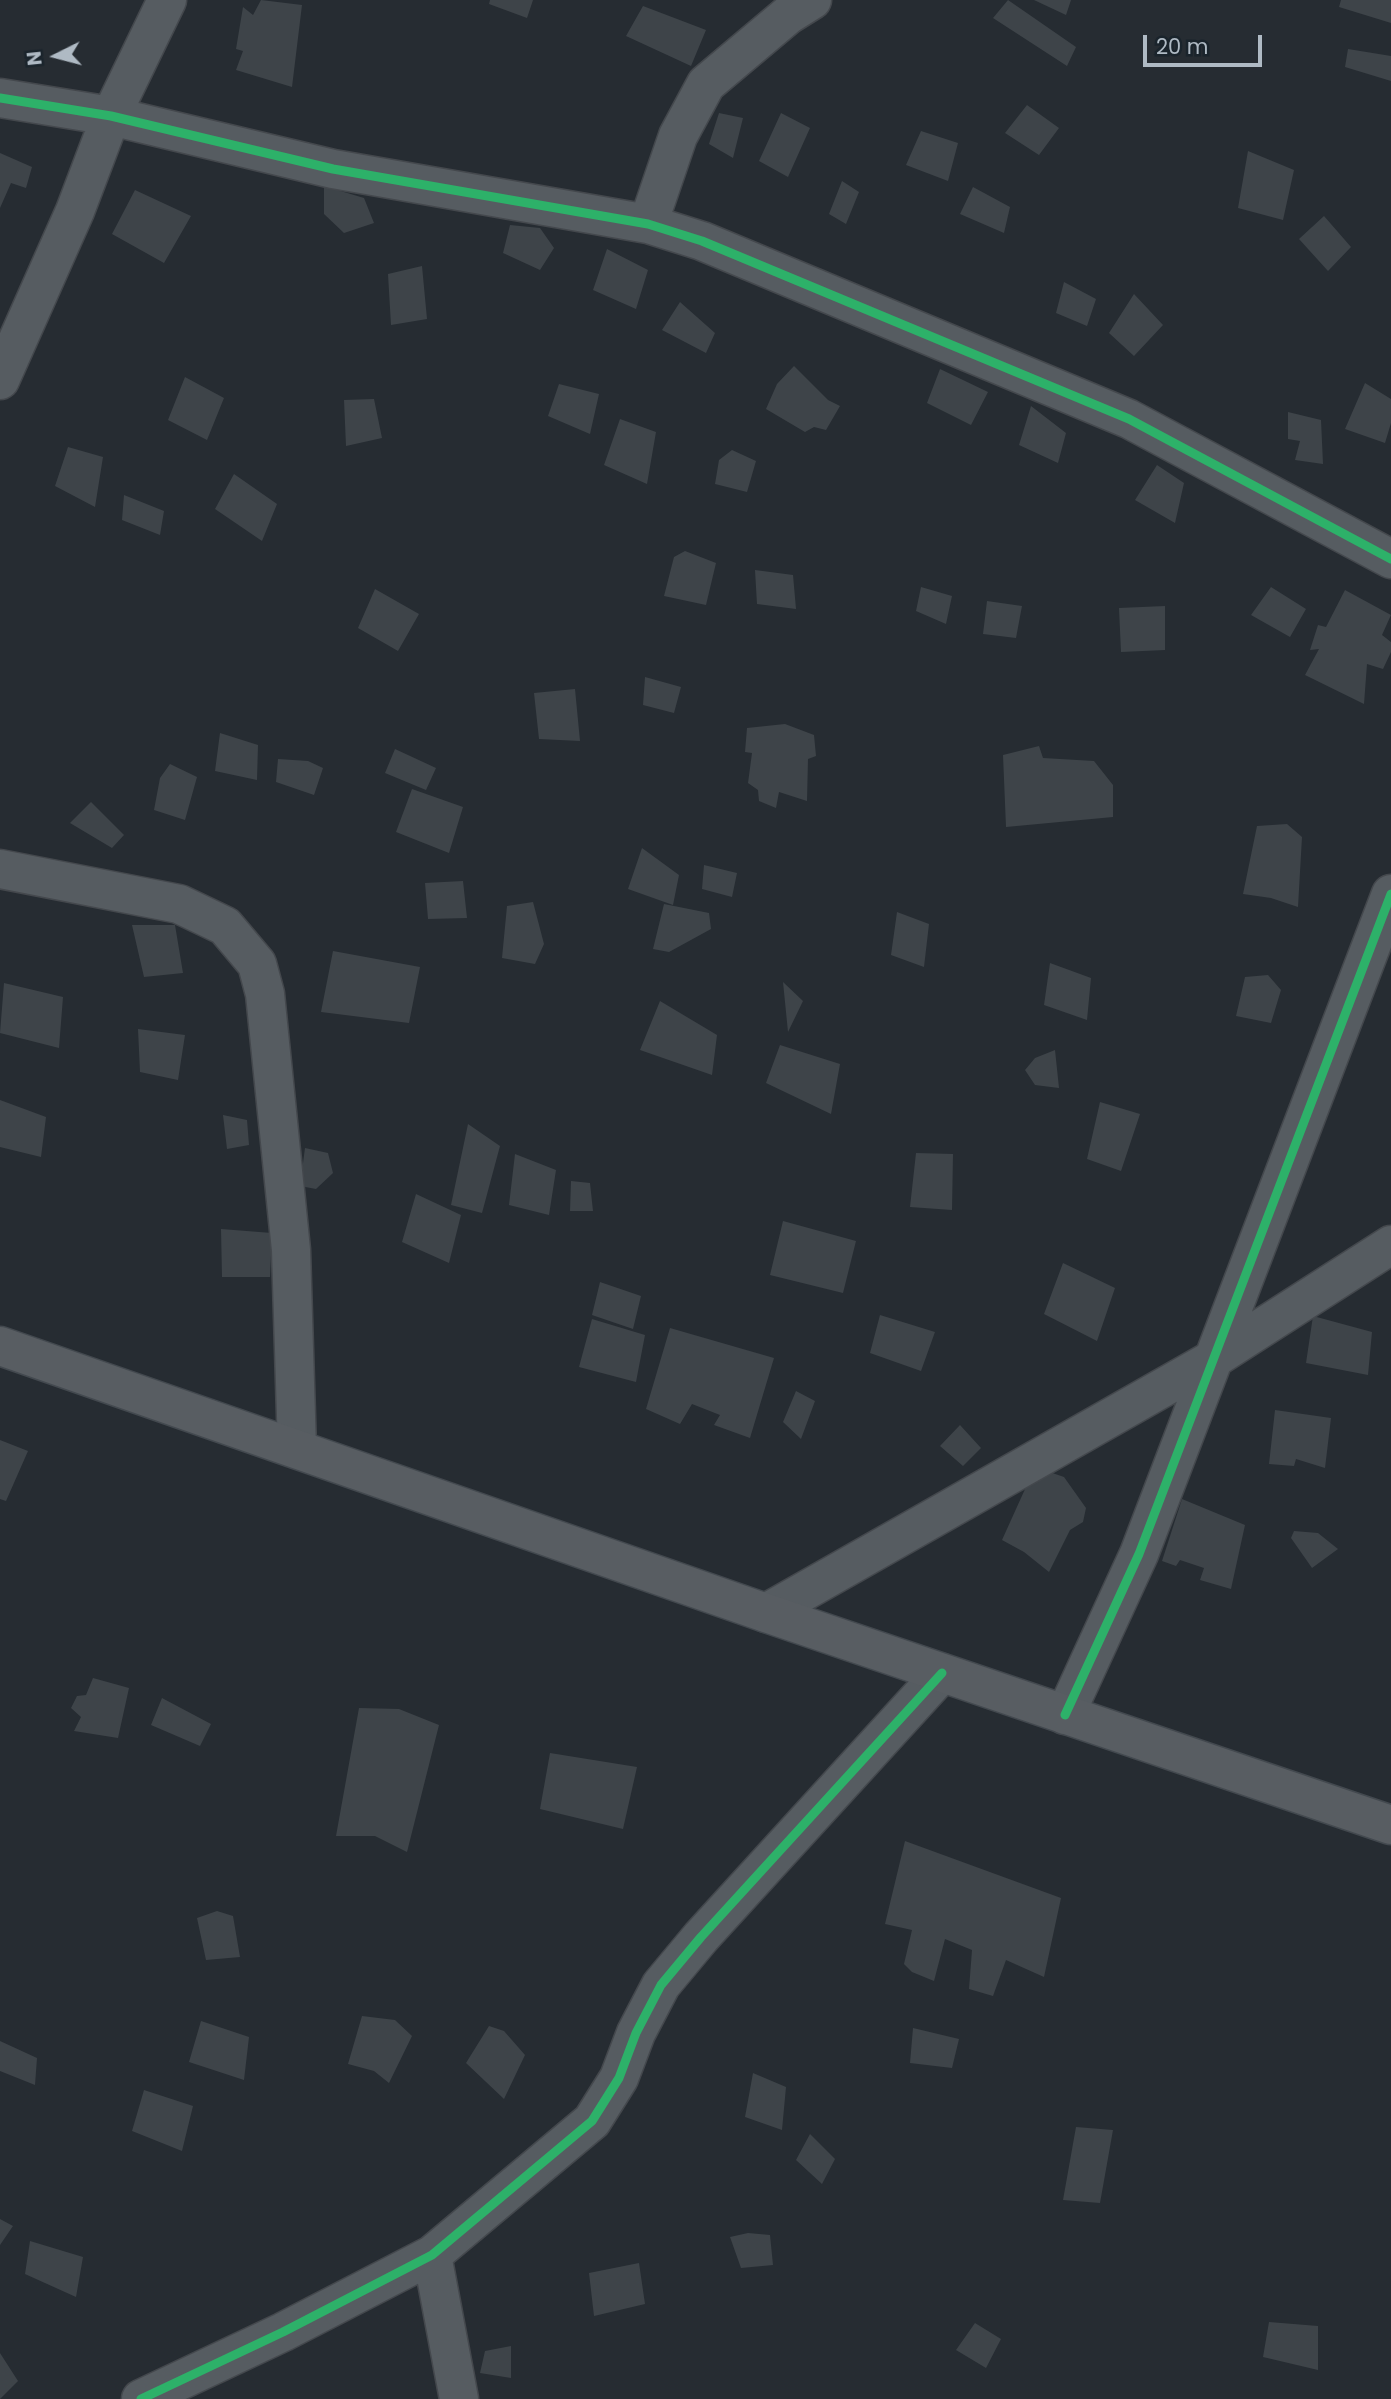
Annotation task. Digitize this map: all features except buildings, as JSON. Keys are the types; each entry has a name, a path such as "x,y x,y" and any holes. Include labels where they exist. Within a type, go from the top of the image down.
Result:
{"main road":[{"path":"0,1346 766,1613 1391,1825"}],"street":[{"path":"0,380 75,211 111,116 167,0"},
{"path":"648,224 678,136 706,84 788,15 812,0"},
{"path":"0,98 111,116 333,169 648,224 702,241 1129,419 1391,559"},
{"path":"0,869 178,905 225,926 257,964 265,994 291,1250 297,1449"},
{"path":"1065,1715 1139,1554 1210,1361 1391,894"},
{"path":"766,1613 1210,1361 1391,1245"},
{"path":"141,2399 283,2332 432,2255 592,2122 619,2078 636,2033 661,1985 942,1673"},
{"path":"432,2255 459,2399"}],"cycle path":[{"path":"0,98 111,116 333,169 648,224 702,241 1129,419 1391,559"},
{"path":"1065,1715 1139,1554 1391,894"},
{"path":"141,2399 283,2332 432,2255 592,2121 619,2078 636,2033 661,1985 701,1937 942,1673"}]}
